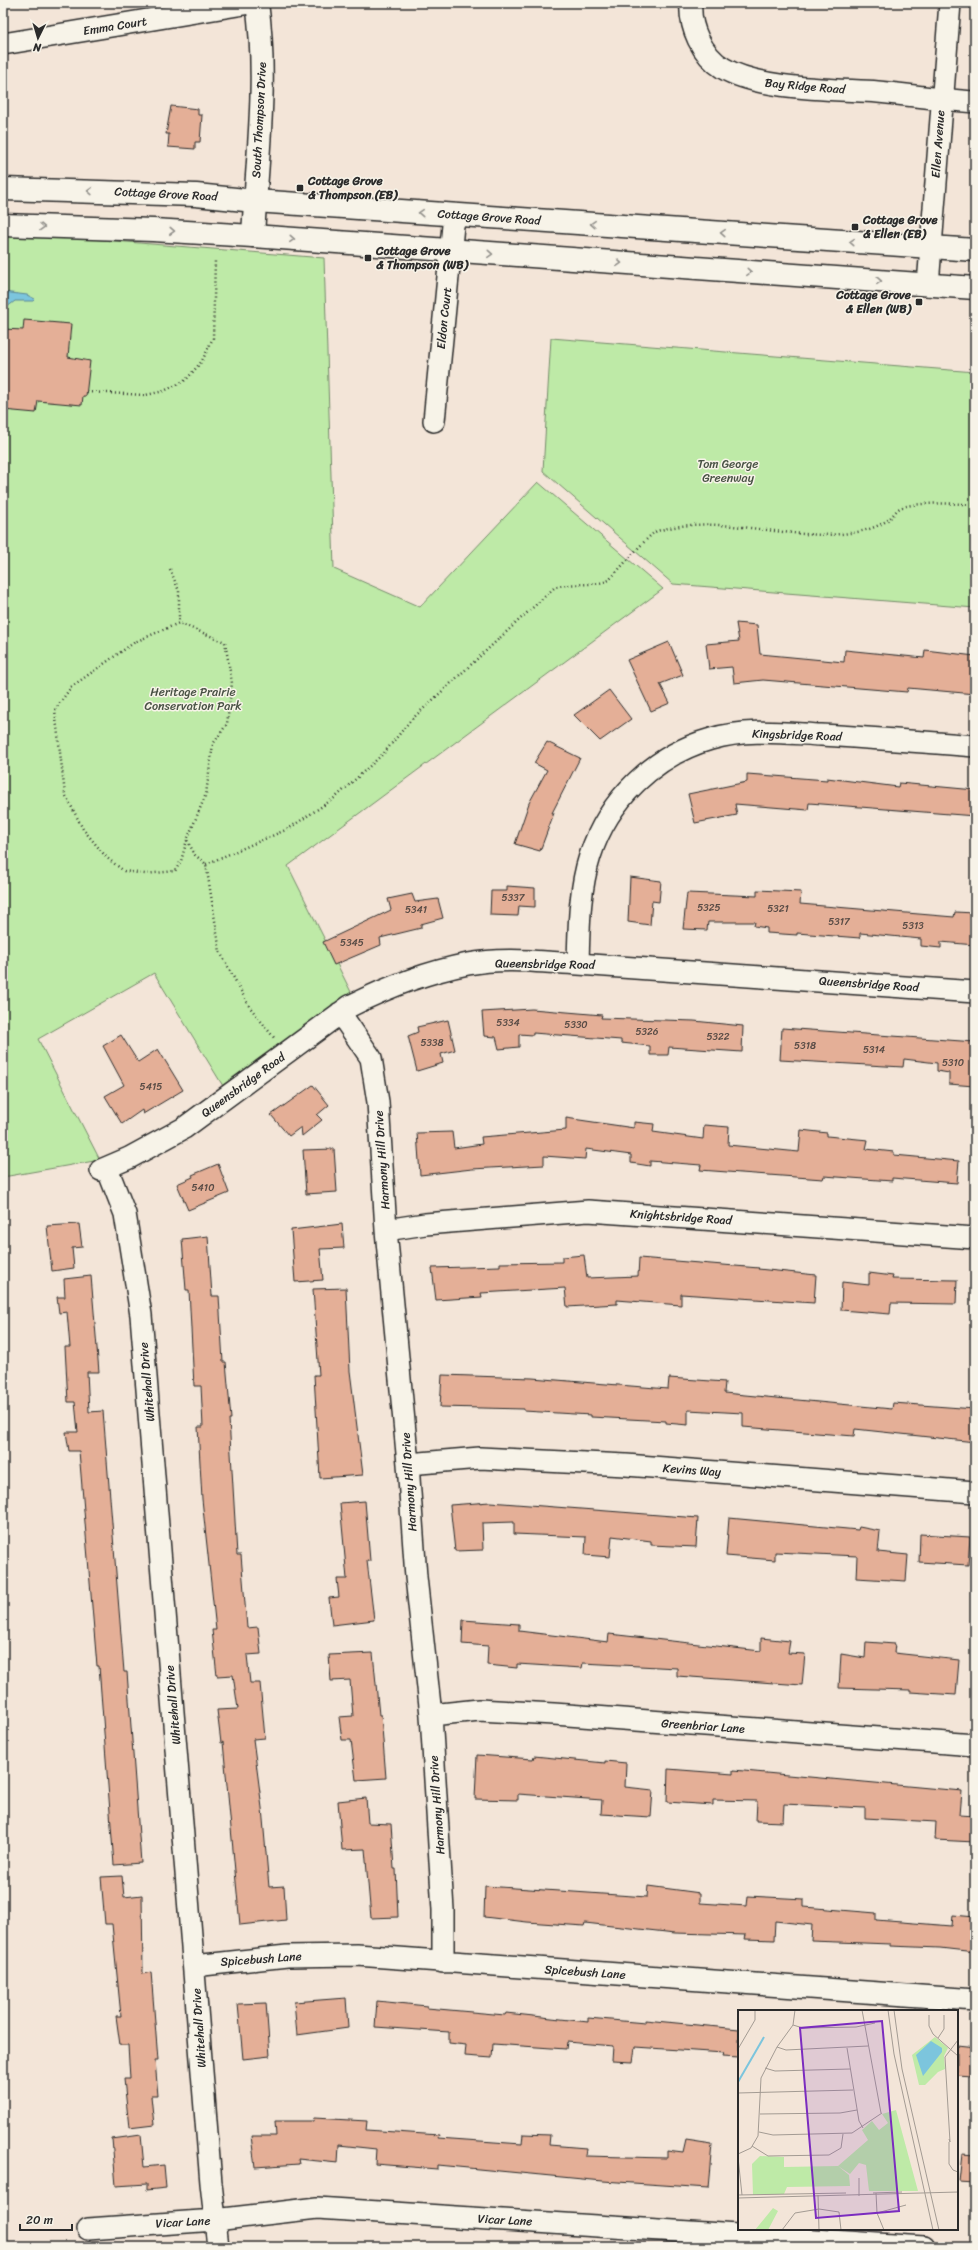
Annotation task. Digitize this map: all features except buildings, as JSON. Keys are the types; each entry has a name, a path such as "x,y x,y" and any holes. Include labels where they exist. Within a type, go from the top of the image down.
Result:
{"main road":[{"name":"South Thompson Drive","path":"254,236 262,89 262,33 257,3"},
{"name":"Cottage Grove Road","path":"3,188 196,195 255,201 975,250"},
{"path":"3,225 153,230 254,236 451,252 975,288"}],"street":[{"name":"Emma Court","path":"3,44 250,3"},
{"name":"Bay Ridge Road","path":"691,3 692,22 700,43 714,61 723,68 736,74 760,82 975,102"},
{"name":"Ellen Avenue","path":"928,285 950,3"},
{"name":"Eldon Court","path":"434,421 454,215"},
{"name":"Kingsbridge Road","path":"578,964 579,914 590,856 609,814 617,801 672,755 710,739 758,732 975,746"},
{"name":"Queensbridge Road","path":"104,1169 184,1128 340,1013 380,991 426,974 469,964 520,961 578,964 975,992"},
{"name":"Harmony Hill Drive","path":"340,1013 371,1058 378,1102 386,1230 408,1464 416,1577 431,1715 444,1910 443,1962"},
{"name":"Whitehall Drive","path":"104,1169 125,1214 141,1315 218,2247"},
{"name":"Knightsbridge Road","path":"386,1230 425,1224 588,1212 975,1238"},
{"name":"Kevins Way","path":"408,1464 480,1458 626,1465 975,1492"},
{"name":"Greenbriar Lane","path":"431,1715 479,1710 554,1714 975,1745"},
{"name":"Spicebush Lane","path":"194,1966 287,1956 356,1956 975,2000"},
{"name":"Vicar Lane","path":"88,2229 215,2220 317,2208 924,2247"}],"path":[{"path":"87,392 146,395 164,391 186,380 202,361 213,338 215,260"},
{"path":"206,864 288,829 336,797 384,754 410,721 555,587 570,583 601,584 609,580 656,531 702,524 786,531 810,536 850,533 875,527 888,520 900,508 959,503 975,505"},
{"path":"170,569 179,591 179,623"},
{"path":"179,623 225,642 232,683 227,724 213,744 206,794 187,840 181,861 175,871 145,874 124,871 107,858 83,829 65,794 55,710 72,687 135,642 179,623"},
{"path":"187,840 195,855 206,864 220,952 249,1006 276,1041"}],"green space":[{"name":"Heritage Prairie Conservation Park","path":"3,232 324,258 334,569 420,607 538,482 663,589 288,866 351,992 223,1086 154,973 38,1039 100,1160 3,1177"},
{"name":"Tom George Greenway","path":"551,338 975,372 975,608 673,584 543,471"}],"water":[{"path":"3,292 27,295 35,299 33,301 15,301 3,310"}],"place":[{"name":"Cottage Grove & Thompson (EB)","path":"300,188"},
{"name":"Cottage Grove & Ellen (EB)","path":"855,227"},
{"name":"Cottage Grove & Thompson (WB)","path":"368,258"},
{"name":"Cottage Grove & Ellen (WB)","path":"919,302"}]}
